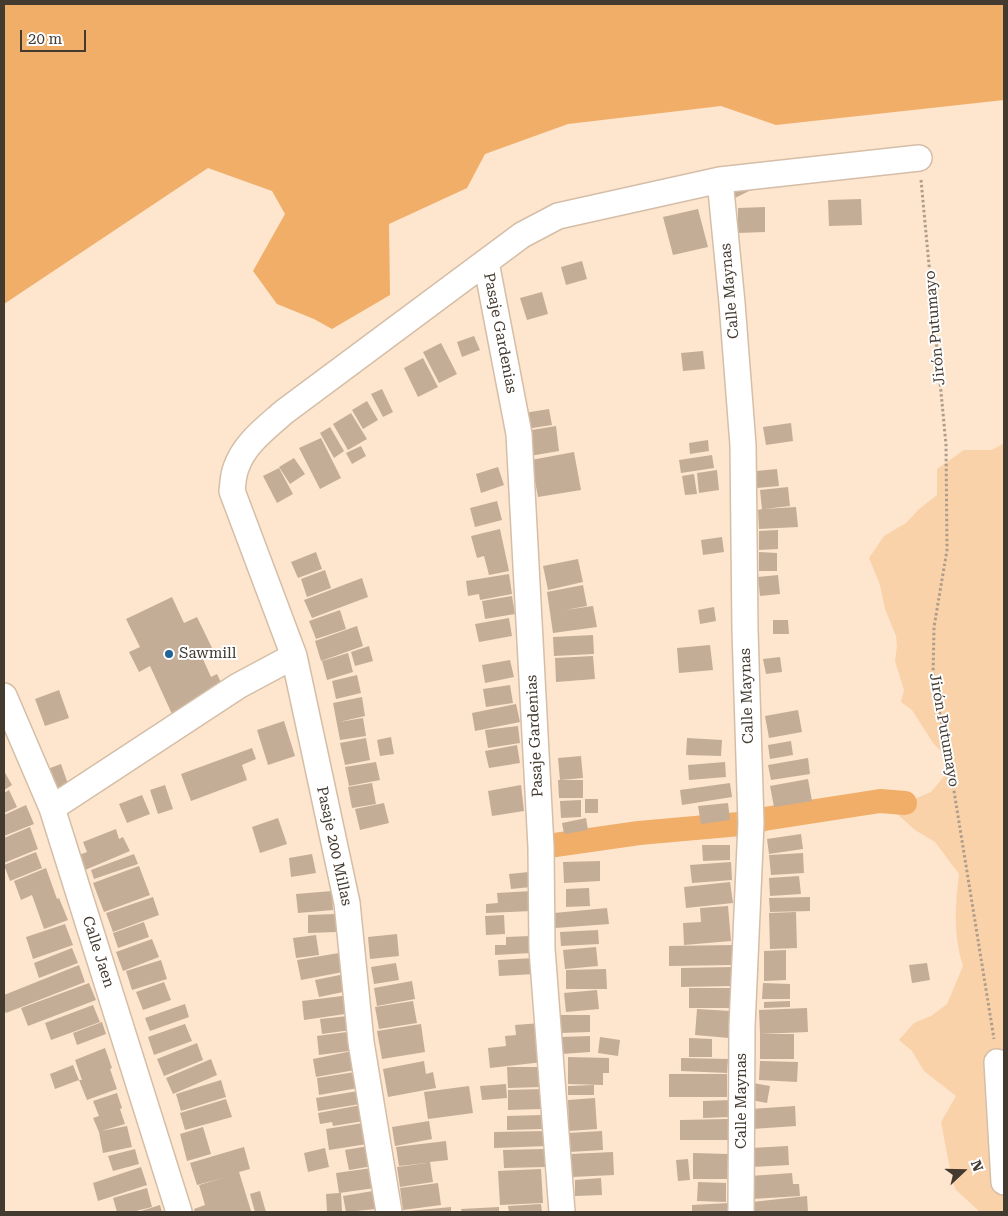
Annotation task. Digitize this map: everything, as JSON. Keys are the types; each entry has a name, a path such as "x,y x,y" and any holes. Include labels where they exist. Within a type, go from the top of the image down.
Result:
{"street":[{"path":"486,262 522,235 558,216 720,180 919,158"},
{"name":"Calle Maynas","path":"720,180 743,444 745,630 751,823 742,1026 741,1212"},
{"name":"Pasaje 200 Millas","path":"389,1212 360,1042 347,903 294,656 232,491 236,468 244,452 256,436 284,412 486,262"},
{"name":"Pasaje Gardenias","path":"486,262 519,434 541,847 542,950 562,1212"},
{"path":"52,808 238,686 294,656"},
{"name":"Calle Jaen","path":"4,696 52,808 178,1212"},
{"path":"998,1062 1004,1182"}],"path":[{"name":"Jirón Putumayo","path":"919,158 946,445 947,550 934,627 933,676 998,1062"}],"shaded area":[{"path":"4,4 1004,4 1004,100 776,125 721,106 568,124 485,154 467,188 389,224 390,295 332,329 314,319 277,304 253,271 285,214 272,191 208,168 4,304"},
{"path":"1004,443 1004,1212 980,1212 955,1189 948,1159 941,1122 956,1096 924,1071 912,1051 899,1040 914,1023 931,1016 947,1004 963,966 956,931 959,874 935,842 915,830 896,813 905,803 931,792 945,775 942,752 933,743 912,710 901,702 904,690 895,661 896,636 885,609 880,585 869,558 884,536 906,523 919,509 937,495 937,469 964,450 992,450"}],"building":[{"path":"757,187 733,199 727,188"},
{"path":"861,199 862,225 829,226 828,200"},
{"path":"765,207 765,232 738,233 738,208"},
{"path":"698,209 708,247 673,255 663,217"},
{"path":"582,261 587,279 566,285 561,267"},
{"path":"542,292 548,314 527,320 520,298"},
{"path":"474,336 480,350 462,357 457,342"},
{"path":"441,343 457,374 439,383 423,352"},
{"path":"703,351 705,369 683,371 681,353"},
{"path":"423,358 438,387 418,397 404,368"},
{"path":"382,389 393,412 383,417 371,394"},
{"path":"367,401 378,420 363,429 352,410"},
{"path":"549,409 552,425 526,429 524,413"},
{"path":"351,413 367,439 348,450 333,424"},
{"path":"791,423 793,441 766,445 763,427"},
{"path":"556,426 559,451 530,456 526,431"},
{"path":"330,427 344,451 334,458 320,433"},
{"path":"321,438 341,478 320,489 299,448"},
{"path":"708,440 709,451 690,454 689,443"},
{"path":"361,446 366,456 352,464 346,453"},
{"path":"574,452 581,490 538,497 531,460"},
{"path":"712,455 714,468 681,473 679,460"},
{"path":"294,458 305,474 290,484 279,467"},
{"path":"498,467 504,485 481,493 476,474"},
{"path":"279,468 293,494 277,503 263,476"},
{"path":"777,469 779,486 757,488 756,471"},
{"path":"717,470 719,490 699,493 697,473"},
{"path":"694,474 697,494 685,495 682,476"},
{"path":"788,487 790,506 764,509 796,507 798,527 759,529 758,510 762,509 760,490"},
{"path":"497,501 502,520 475,527 470,508"},
{"path":"500,529 509,571 489,575 484,556 477,558 471,536"},
{"path":"778,530 778,549 759,550 759,531"},
{"path":"722,537 724,552 703,555 701,540"},
{"path":"316,552 322,569 298,578 291,562"},
{"path":"759,552 777,553 777,571 759,571"},
{"path":"578,559 583,582 548,590 543,566"},
{"path":"325,570 331,588 307,597 301,579"},
{"path":"509,574 512,594 480,600 479,594 468,596 466,581"},
{"path":"778,575 780,594 760,596 758,577"},
{"path":"362,578 368,597 312,618 304,600"},
{"path":"583,585 587,606 565,610 593,606 597,627 553,633 547,592"},
{"path":"512,596 515,614 485,619 482,601"},
{"name":"Sawmill","path":"172,597 184,623 197,617 214,652 202,657 211,677 217,674 224,689 172,714 150,666 139,672 129,652 140,647 126,619"},
{"path":"714,607 716,621 700,624 698,610"},
{"path":"340,610 346,629 316,639 309,621"},
{"path":"509,618 512,636 479,642 475,624"},
{"path":"773,620 788,620 789,634 773,634"},
{"path":"357,626 363,646 321,661 315,641"},
{"path":"593,635 594,654 554,656 553,637"},
{"path":"710,645 713,670 679,673 677,648"},
{"path":"369,646 373,661 355,666 351,652"},
{"path":"348,653 353,672 327,680 322,661"},
{"path":"593,656 595,679 556,682 555,658"},
{"path":"780,657 782,672 766,674 763,659"},
{"path":"510,660 514,677 485,683 482,665"},
{"path":"357,675 361,693 336,699 332,681"},
{"path":"510,685 513,703 486,707 483,689"},
{"path":"59,690 69,718 45,726 35,699"},
{"path":"362,697 365,716 339,722 363,718 366,736 340,740 333,703"},
{"path":"516,704 520,722 475,731 472,713"},
{"path":"798,710 802,732 769,738 765,716"},
{"path":"284,721 295,756 268,765 257,730"},
{"path":"518,726 520,743 488,748 485,730"},
{"path":"391,737 394,754 380,756 377,740"},
{"path":"366,738 370,760 345,765 340,743"},
{"path":"687,738 722,740 721,756 686,755"},
{"path":"791,741 793,755 770,759 768,745"},
{"path":"517,745 520,763 489,768 485,751"},
{"path":"252,748 256,759 242,765 247,780 191,801 181,774"},
{"path":"581,756 583,778 560,780 558,758"},
{"path":"808,758 810,774 771,780 768,765"},
{"path":"376,762 380,780 349,786 345,767"},
{"path":"725,762 726,777 689,780 688,765"},
{"path":"61,764 69,787 58,791 50,768"},
{"path":"4,771 12,785 4,790"},
{"path":"808,779 812,801 774,807 770,786"},
{"path":"558,780 583,780 583,798 559,798"},
{"path":"372,783 376,804 352,808 348,787"},
{"path":"730,783 732,797 682,805 680,790"},
{"path":"165,785 173,809 158,814 150,790"},
{"path":"521,785 524,811 492,816 488,791"},
{"path":"9,790 17,807 4,813 4,793"},
{"path":"142,795 150,814 127,823 119,804"},
{"path":"585,799 598,799 598,813 585,813"},
{"path":"581,800 581,817 561,818 560,801"},
{"path":"384,803 389,823 360,830 355,809"},
{"path":"728,803 730,820 701,824 698,806"},
{"path":"26,805 34,824 4,836 4,815"},
{"path":"278,818 287,844 260,853 252,827"},
{"path":"586,818 588,830 564,834 562,823"},
{"path":"30,827 38,849 4,863 4,838"},
{"path":"116,829 119,839 123,837 130,851 85,870 79,855 87,852 83,842"},
{"path":"801,834 803,849 769,854 767,839"},
{"path":"702,845 730,845 730,860 703,861"},
{"path":"36,852 42,868 10,881 4,865"},
{"path":"803,853 804,873 771,875 769,855"},
{"path":"134,854 138,864 94,879 91,870"},
{"path":"312,854 316,873 291,877 289,858"},
{"path":"600,861 600,881 564,883 563,862"},
{"path":"731,862 732,880 692,883 690,865"},
{"path":"139,866 150,895 104,912 93,883"},
{"path":"46,868 57,899 59,898 68,920 44,929 32,895 21,900 14,881"},
{"path":"529,872 531,887 511,889 509,874"},
{"path":"799,876 801,894 770,896 769,878"},
{"path":"730,882 733,903 686,908 684,887"},
{"path":"589,888 590,906 566,907 566,889"},
{"path":"332,891 333,910 298,913 296,894"},
{"path":"532,891 532,911 486,913 486,904 498,903 497,893"},
{"path":"153,897 159,915 113,932 106,913"},
{"path":"810,897 810,911 770,912 769,898"},
{"path":"728,906 731,941 684,945 683,923 701,922 700,908"},
{"path":"607,908 609,924 555,928 554,913"},
{"path":"796,912 797,948 770,949 769,913"},
{"path":"336,914 336,932 308,933 308,915"},
{"path":"504,915 505,934 486,935 485,916"},
{"path":"144,922 149,937 118,948 113,933"},
{"path":"65,924 73,945 33,959 26,937"},
{"path":"598,930 599,944 561,946 560,932"},
{"path":"397,934 399,956 370,959 368,937"},
{"path":"316,935 319,955 296,958 293,938"},
{"path":"531,936 531,953 495,955 495,945 506,945 506,937"},
{"path":"152,939 159,957 123,971 116,952"},
{"path":"732,945 733,965 669,966 669,946"},
{"path":"596,947 598,966 565,969 563,950"},
{"path":"72,948 78,963 39,978 34,963"},
{"path":"786,950 786,980 764,981 764,951"},
{"path":"339,953 343,972 301,980 297,960"},
{"path":"534,958 535,974 499,976 498,960"},
{"path":"161,960 167,979 132,990 126,971"},
{"path":"396,963 399,980 374,984 371,967"},
{"path":"927,963 930,980 912,983 909,965"},
{"path":"79,965 85,982 6,1013 4,1009 4,995"},
{"path":"733,967 733,986 681,987 681,968"},
{"path":"606,969 607,989 566,989 566,970"},
{"path":"345,974 348,991 319,997 315,980"},
{"path":"412,981 415,999 377,1006 374,988"},
{"path":"164,982 171,1000 143,1010 136,992"},
{"path":"89,983 96,1000 28,1026 21,1008"},
{"path":"763,983 790,984 790,999 762,999"},
{"path":"689,988 732,988 732,1008 689,1008"},
{"path":"597,990 599,1009 566,1012 564,993"},
{"path":"350,995 352,1013 304,1020 302,1001"},
{"path":"413,1001 417,1023 379,1029 375,1007"},
{"path":"790,1001 790,1007 764,1008 764,1002"},
{"path":"185,1004 189,1017 150,1031 145,1018"},
{"path":"93,1005 100,1022 51,1040 45,1023"},
{"path":"807,1008 808,1032 760,1034 759,1010"},
{"path":"697,1009 730,1011 729,1038 695,1035"},
{"path":"560,1015 590,1015 590,1032 560,1033"},
{"path":"348,1016 351,1030 322,1034 320,1019"},
{"path":"102,1022 106,1034 77,1045 73,1033"},
{"path":"541,1023 543,1062 490,1068 488,1048 506,1046 505,1036 516,1035 515,1025"},
{"path":"185,1024 192,1041 154,1055 148,1037"},
{"path":"421,1024 425,1052 382,1059 377,1031"},
{"path":"347,1032 349,1051 319,1055 317,1036"},
{"path":"760,1034 794,1034 794,1059 760,1059"},
{"path":"590,1036 590,1052 562,1054 561,1037"},
{"path":"600,1037 620,1040 618,1056 598,1053"},
{"path":"689,1038 712,1039 712,1057 689,1057"},
{"path":"197,1043 203,1060 164,1076 157,1059"},
{"path":"105,1048 117,1089 87,1100 79,1080 82,1080 75,1060"},
{"path":"352,1051 355,1070 316,1077 313,1059"},
{"path":"568,1057 609,1058 609,1073 603,1073 603,1085 568,1084"},
{"path":"681,1058 728,1059 727,1073 681,1071"},
{"path":"211,1059 217,1075 173,1094 166,1078"},
{"path":"424,1061 426,1074 433,1072 436,1088 388,1097 383,1069"},
{"path":"760,1061 798,1062 797,1082 759,1080"},
{"path":"73,1065 79,1080 55,1089 50,1074"},
{"path":"507,1067 543,1067 543,1087 508,1088"},
{"path":"355,1072 358,1088 319,1095 317,1078"},
{"path":"669,1074 727,1074 727,1097 669,1097"},
{"path":"221,1080 226,1097 181,1111 176,1094"},
{"path":"753,1083 770,1086 767,1103 751,1100"},
{"path":"506,1084 507,1098 482,1100 480,1086"},
{"path":"594,1085 594,1095 568,1095 568,1086"},
{"path":"469,1086 473,1113 428,1119 424,1092"},
{"path":"542,1089 542,1109 508,1110 508,1090"},
{"path":"358,1091 360,1104 318,1111 316,1098"},
{"path":"117,1093 125,1124 101,1131 127,1126 132,1147 103,1153 99,1132 93,1118 99,1116 93,1101"},
{"path":"595,1098 597,1129 569,1131 568,1100"},
{"path":"226,1099 232,1117 185,1130 180,1113"},
{"path":"731,1100 731,1117 703,1118 703,1101"},
{"path":"361,1105 364,1121 333,1126 332,1122 320,1124 318,1113"},
{"path":"795,1106 796,1126 752,1129 751,1109"},
{"path":"541,1115 542,1129 507,1130 507,1116"},
{"path":"728,1119 729,1140 680,1140 680,1120"},
{"path":"429,1121 432,1139 395,1146 392,1127"},
{"path":"363,1123 367,1144 329,1150 326,1129"},
{"path":"203,1127 211,1154 187,1161 180,1134"},
{"path":"546,1131 547,1146 494,1148 494,1132"},
{"path":"602,1131 603,1150 569,1152 568,1133"},
{"path":"446,1141 448,1160 430,1162 433,1182 400,1187 397,1167 427,1163 399,1166 396,1147"},
{"path":"369,1146 373,1166 349,1170 345,1150"},
{"path":"788,1146 789,1165 752,1167 751,1148"},
{"path":"244,1147 250,1169 239,1172 251,1211 195,1212 194,1209 205,1205 199,1185 226,1177 197,1185 190,1163"},
{"path":"325,1148 329,1167 308,1172 304,1153"},
{"path":"135,1149 139,1164 113,1171 108,1156"},
{"path":"545,1149 545,1167 504,1168 503,1150"},
{"path":"613,1152 614,1175 572,1177 571,1154"},
{"path":"693,1153 728,1154 727,1179 693,1179"},
{"path":"688,1159 690,1180 678,1181 676,1160"},
{"path":"141,1167 147,1185 98,1201 93,1183"},
{"path":"372,1168 375,1188 339,1193 336,1173"},
{"path":"541,1169 543,1203 500,1205 498,1171"},
{"path":"792,1173 793,1184 799,1184 800,1196 752,1199 750,1176"},
{"path":"601,1178 602,1195 575,1196 575,1180"},
{"path":"698,1182 726,1183 726,1202 697,1201"},
{"path":"438,1183 441,1205 403,1210 400,1188"},
{"path":"147,1188 152,1207 132,1212 117,1212 113,1198"},
{"path":"260,1191 266,1212 255,1212 250,1194"},
{"path":"373,1191 376,1209 346,1212 343,1196"},
{"path":"341,1193 342,1212 327,1212 326,1194"},
{"path":"807,1196 808,1212 753,1212 752,1202"},
{"path":"729,1203 730,1212 692,1212 692,1205"},
{"path":"541,1204 542,1212 509,1212 508,1206"},
{"path":"160,1205 162,1212 138,1212"},
{"path":"451,1207 451,1212 409,1212 409,1211"},
{"path":"499,1207 499,1212 462,1212 461,1209"}],"waterway":[{"path":"541,847 639,833 751,823 764,819 880,801 905,803"}],"place":[{"name":"Sawmill","path":"169,654"}]}
